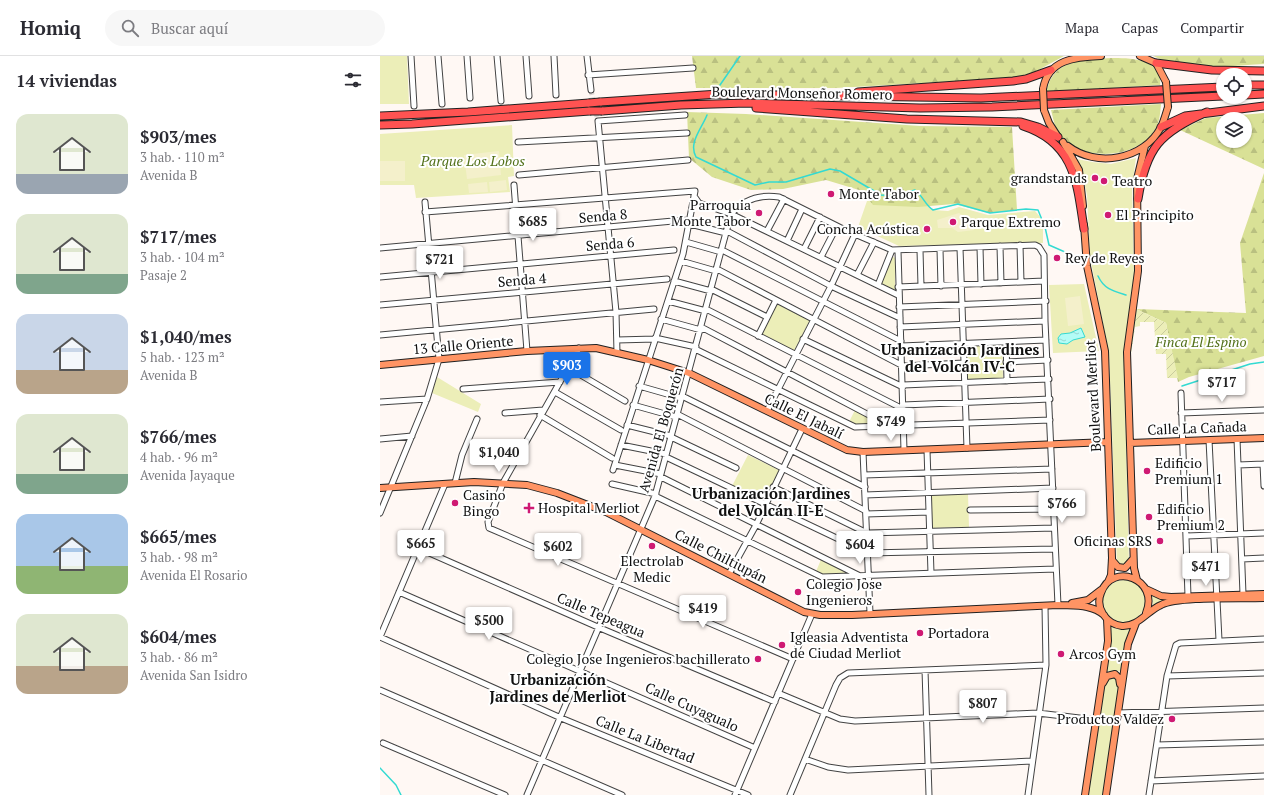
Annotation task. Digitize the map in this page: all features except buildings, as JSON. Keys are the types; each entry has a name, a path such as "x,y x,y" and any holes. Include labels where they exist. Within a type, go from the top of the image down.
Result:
{"highway":[{"path":"1156,63 1206,70 1264,71"},
{"path":"752,94 883,92 1013,81 1026,79 1052,70"},
{"path":"1252,85 1264,84"},
{"name":"Boulevard Monseñor Romero","path":"380,116 468,112 686,96 752,94 981,98 1216,87"},
{"path":"1252,95 1264,94"},
{"name":"Boulevard Monseñor Romero","path":"380,125 716,104 949,108 1216,96"},
{"path":"716,104 877,118 1030,124 1061,140"},
{"path":"1161,127 1185,116 1207,112 1264,106"},
{"path":"1138,199 1145,167 1158,144 1176,127 1207,112"},
{"path":"997,122 1030,129 1045,137 1059,149 1069,163 1076,179 1084,229"}],"main road":[{"path":"1052,70 1059,63 1070,59 1101,56"},
{"path":"1137,580 1134,568 1128,352 1138,271 1137,174 1145,146 1161,127 1168,106 1166,82 1156,63 1140,56"},
{"name":"Boulevard Merliot","path":"1052,70 1044,81 1044,110 1049,123 1075,162 1080,176 1087,266 1105,351 1112,560 1111,575 1108,582"},
{"path":"1061,140 1084,155 1101,158 1120,157 1145,146"},
{"name":"13 Calle Oriente","path":"380,365 527,351 596,348 648,360 689,373"},
{"name":"Calle El Jabalí","path":"689,373 847,450 863,452 1108,442"},
{"name":"Calle La Cañada","path":"1130,443 1264,438"},
{"name":"Calle Chiltiupán","path":"380,488 455,483 503,483 527,485 557,492 593,506 804,612 812,614 852,615 1058,605 1088,600 1102,589"},
{"path":"1112,560 1118,567 1125,568 1134,559"},
{"path":"1085,795 1109,634 1099,600 1102,589 1108,582 1125,576 1137,580 1146,589 1161,596 1264,598"},
{"path":"1146,589 1149,601 1146,613"},
{"path":"1106,795 1128,644 1136,623 1146,613 1169,602 1243,594 1264,594"},
{"name":"Calle Chiltiupán","path":"1058,605 1078,606 1103,615"},
{"path":"1103,615 1121,626 1136,623"},
{"path":"1102,685 1107,676 1115,674 1119,678 1121,692"}],"street":[{"path":"411,56 414,106"},
{"path":"438,56 442,104"},
{"path":"467,56 470,98"},
{"path":"497,56 501,102"},
{"path":"526,56 529,96"},
{"path":"554,56 556,95"},
{"path":"587,56 588,76 591,90"},
{"path":"588,76 693,68"},
{"path":"617,353 616,312 609,256 598,121 685,115"},
{"path":"518,142 687,133"},
{"path":"519,175 688,160"},
{"path":"514,185 526,320 527,351"},
{"path":"426,212 605,197 695,194"},
{"path":"695,194 699,203 731,214 898,294"},
{"path":"695,194 690,224 681,261 614,468 661,475 756,525 861,576"},
{"path":"731,214 748,200 769,195 784,199 837,226 895,250 1037,245 1044,255 1046,301 1045,321 1050,399 1053,509 1058,605"},
{"path":"767,231 784,199"},
{"path":"380,514 427,398 439,359 424,202"},
{"path":"787,241 802,209"},
{"name":"Avenida El Boquerón","path":"527,795 656,495 731,214"},
{"path":"804,249 820,218"},
{"name":"Senda 8","path":"380,248 684,220"},
{"path":"690,224 727,232 831,286 900,318"},
{"path":"821,257 837,226"},
{"path":"767,411 831,286 855,234"},
{"path":"686,242 722,251 823,302 901,344 1046,340"},
{"path":"857,275 874,242"},
{"path":"1020,245 1021,282"},
{"path":"1000,246 1001,283"},
{"path":"980,247 981,284"},
{"path":"960,248 966,448"},
{"path":"940,249 941,286"},
{"name":"Senda 6","path":"380,277 674,250"},
{"path":"878,285 895,250"},
{"path":"895,250 900,318 904,450"},
{"path":"920,250 921,286"},
{"path":"681,261 716,270 814,319 902,366 964,363"},
{"name":"Senda 4","path":"380,305 667,279"},
{"path":"674,281 711,290 767,317"},
{"path":"898,286 941,286 1044,281"},
{"path":"758,336 776,300"},
{"path":"668,301 706,310 903,407 1050,399"},
{"path":"899,307 1046,301"},
{"path":"380,335 436,328 654,309"},
{"path":"661,319 701,328 889,425"},
{"path":"900,327 1045,321"},
{"path":"617,340 655,339 696,348 855,427 1050,420"},
{"path":"803,339 903,386 1049,379"},
{"path":"1006,342 1007,381"},
{"path":"579,348 555,392 541,413 503,483 488,522 489,528 793,659"},
{"path":"1006,362 1048,360"},
{"path":"569,368 625,401"},
{"path":"464,389 560,382"},
{"path":"640,386 681,397 792,449 865,487"},
{"path":"555,392 621,430"},
{"path":"1181,393 1188,596"},
{"path":"380,402 427,398"},
{"path":"634,406 676,416 782,468 866,512 929,512"},
{"path":"1181,413 1264,410"},
{"path":"505,413 541,413 612,458"},
{"path":"455,483 462,455 477,419"},
{"path":"627,425 671,437 736,468"},
{"path":"729,574 756,525 802,428"},
{"path":"380,439 412,436"},
{"path":"1237,439 1243,594"},
{"path":"1209,440 1219,640"},
{"path":"621,445 666,456 765,505 868,553 1055,549"},
{"path":"927,450 931,573"},
{"path":"863,452 870,613"},
{"path":"1238,465 1264,464 1264,486"},
{"path":"864,475 1052,469"},
{"path":"380,637 445,484"},
{"path":"612,484 656,495 822,577 1056,569"},
{"path":"773,487 867,533 1054,528"},
{"path":"865,495 1053,488"},
{"path":"970,510 1053,509"},
{"path":"1186,536 1264,533"},
{"name":"Calle Tepeagua","path":"418,548 774,702"},
{"path":"1242,559 1264,558"},
{"name":"Calle Cuyagualo","path":"399,592 755,748"},
{"path":"1028,795 1038,713 1046,665 1045,606"},
{"path":"736,792 812,614"},
{"name":"Calle La Libertad","path":"380,637 561,718 736,792 748,795"},
{"path":"1149,795 1163,711 1167,676 1176,645 1180,643 1219,640 1264,639"},
{"path":"790,795 840,678 848,673 1046,665"},
{"path":"925,670 929,795"},
{"path":"1167,676 1264,673"},
{"path":"380,690 622,795"},
{"path":"778,693 840,719 855,721 1038,713 1096,720"},
{"path":"1118,713 1264,708"},
{"path":"383,742 505,795"},
{"path":"1157,746 1264,742"},
{"path":"805,759 828,767 848,770 1032,761"},
{"path":"1151,780 1264,776"}],"green space":[{"path":"380,56 407,56 409,104 380,104"},
{"path":"692,56 1064,56 1033,73 1012,78 836,88 696,88"},
{"path":"1153,56 1264,56 1264,64 1222,67 1194,66 1166,61"},
{"path":"1111,58 1135,59 1151,65 1156,69 1159,76 1160,85 1046,92 1052,77 1064,66 1079,61"},
{"path":"1161,104 1157,125 1145,141 1134,148 1107,154 1093,153 1068,143 1059,134 1054,123 1051,110"},
{"path":"687,112 746,114 920,126 1012,127 1017,210 989,213 954,204 918,207 873,205 867,197 869,193 826,180 783,189 751,190 712,177 689,158"},
{"path":"1264,113 1264,169 1219,148 1252,148 1252,114"},
{"path":"1216,117 1216,147 1180,130 1206,118"},
{"name":"Parque Los Lobos","path":"512,125 514,176 508,177 510,192 416,198 414,185 380,185 380,134"},
{"path":"499,151 501,175 467,179 464,155"},
{"path":"1136,158 1132,186 1134,273 1124,356 1129,565 1117,565 1109,354 1090,257 1087,195 1077,159 1111,164"},
{"path":"380,161 405,161 405,181 380,181"},
{"name":"Finca El Espino","path":"1264,173 1264,356 1189,377 1178,382 1166,323 1136,309 1246,313 1240,243"},
{"path":"506,180 507,190 490,192 489,182"},
{"path":"487,182 488,192 469,193 468,184"},
{"name":"Parque Extremo","path":"917,197 933,210 948,211 959,207 988,215 1035,211 1043,220 1043,243 899,246 858,227 867,201"},
{"name":"Parque Extremo","path":"959,213 967,218 969,224 974,226 974,230 958,232 952,228 938,228 937,220"},
{"path":"892,256 895,258 895,292 879,284"},
{"path":"1084,284 1099,351 1053,353 1049,285"},
{"path":"1080,296 1084,324 1068,326 1065,298"},
{"path":"777,303 810,320 794,351 761,335"},
{"path":"1136,309 1166,323 1178,378 1167,378 1166,354 1156,354 1154,322 1140,322 1140,326 1135,327 1131,354 1130,352"},
{"path":"1002,344 1003,379 966,380 966,345"},
{"path":"437,377 481,404 478,412 432,393"},
{"path":"856,408 889,425 855,427 848,424"},
{"path":"748,455 779,470 764,501 732,486"},
{"path":"968,494 969,527 931,528 930,495"},
{"path":"822,557 861,576 822,577 815,574"},
{"path":"1124,580 1139,586 1145,601 1139,616 1124,622 1109,616 1103,601 1109,586"},
{"path":"1152,595 1162,600 1169,600 1153,608"},
{"path":"1111,625 1121,629 1133,626 1127,640 1122,671 1107,671 1106,669"},
{"path":"1114,675 1119,680 1104,795 1087,795 1105,681"}],"water":[{"path":"1081,328 1085,337 1073,340 1067,344 1059,343 1058,338 1061,334 1070,333"}],"waterway":[{"path":"720,85 740,56"},
{"path":"707,115 695,141 694,152 696,157 755,185 769,182 786,182 830,169 840,171 881,195 893,196 915,190 933,210 958,204 990,213 1026,209 1038,210 1045,227 1049,245 1074,256"},
{"path":"1098,276 1106,287 1126,295"},
{"path":"1182,386 1250,364 1264,362"},
{"path":"380,768 396,785 401,795"}],"tunnel":[{"path":"591,90 598,121"}],"place":[{"name":"grandstands","path":"1095,178"},
{"name":"Teatro","path":"1104,181"},
{"name":"Monte Tabor","path":"831,194"},
{"name":"Parroquia Monte Tabor","path":"759,213"},
{"name":"El Principito","path":"1108,215"},
{"name":"Parque Extremo","path":"953,222"},
{"name":"Concha Acústica","path":"927,229"},
{"name":"Rey de Reyes","path":"1057,258"},
{"name":"Edificio Premium 1","path":"1147,471"},
{"name":"Casino Bingo","path":"455,503"},
{"name":"Hospital Merliot","path":"529,508"},
{"name":"Edificio Premium 2","path":"1149,517"},
{"name":"Oficinas SRS","path":"1160,541"},
{"name":"Electrolab Medic","path":"652,546"},
{"name":"Colegio Jose Ingenieros","path":"798,592"},
{"name":"Portadora","path":"920,633"},
{"name":"Igleasia Adventista de Ciudad Merliot","path":"782,645"},
{"name":"Arcos Gym","path":"1061,654"},
{"name":"Colegio Jose Ingenieros bachillerato","path":"758,659"},
{"name":"Productos Valdez","path":"1172,719"}],"district":[{"name":"Urbanización Jardines del Volcán IV-C","path":"960,358"},
{"name":"Urbanización Jardines del Volcán II-E","path":"771,502"},
{"name":"Urbanización Jardines de Merliot","path":"558,688"}]}
